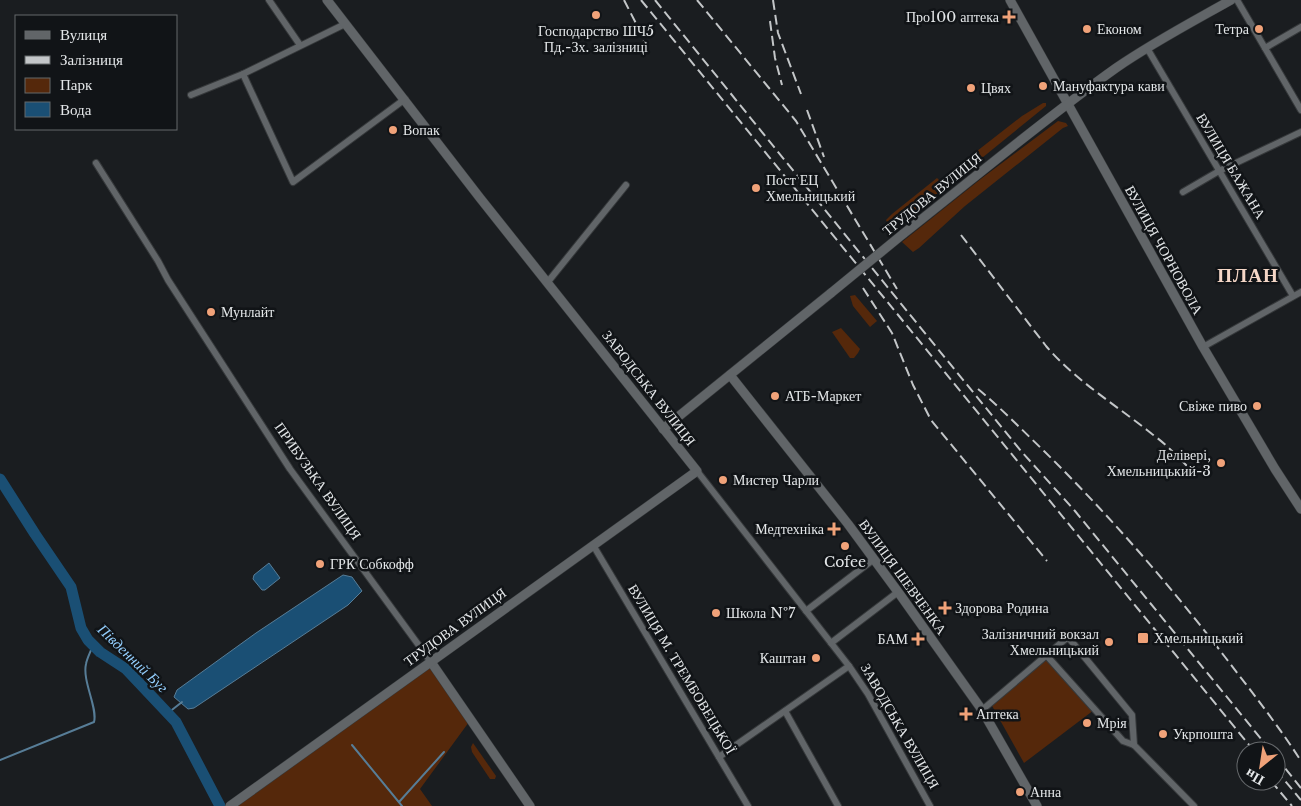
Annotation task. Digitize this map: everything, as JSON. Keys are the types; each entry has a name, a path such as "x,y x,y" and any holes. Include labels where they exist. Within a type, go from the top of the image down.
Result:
{"street":[{"path":"269,0 300,45"},
{"name":"ЗАВОДСЬКА ВУЛИЦЯ","path":"327,0 849,666 868,694 930,806"},
{"name":"ВУЛИЦЯ ЧОРНОВОЛА","path":"1010,0 1203,347 1275,469 1301,509"},
{"name":"ТРУДОВА ВУЛИЦЯ","path":"663,429 903,234 1067,104 1147,48 1230,0"},
{"path":"1237,0 1301,110"},
{"path":"191,95 243,74 345,24"},
{"path":"1265,48 1301,27"},
{"name":"ВУЛИЦЯ БАЖАНА","path":"1147,48 1293,296"},
{"path":"243,74 293,182 405,100"},
{"path":"1183,192 1219,171 1301,132"},
{"name":"ПРИБУЗЬКА ВУЛИЦЯ","path":"96,163 168,280 290,469 431,662 530,806"},
{"path":"547,283 626,186"},
{"path":"1203,347 1301,292"},
{"name":"ВУЛИЦЯ ШЕВЧЕНКА","path":"730,375 898,592 982,710 1038,806"},
{"name":"ТРУДОВА ВУЛИЦЯ","path":"230,806 697,471"},
{"name":"ВУЛИЦЯ М. ТРЕМБОВЕЦЬКОЇ","path":"593,545 748,806"},
{"path":"806,611 874,559"},
{"path":"831,643 898,592"},
{"path":"982,710 1068,638 1132,715 1134,745"},
{"path":"1047,656 1123,741 1134,745 1194,806"},
{"path":"719,757 849,666"},
{"path":"785,711 838,806"}],"green space":[{"path":"1046,103 1046,106 947,184 944,180 945,176 1022,116"},
{"path":"1058,121 1066,123 1068,126 965,206 919,248 913,252 902,242 982,178"},
{"path":"937,178 945,186 942,190 899,225 894,227 888,224 886,220 892,214"},
{"path":"855,295 877,321 870,327 853,306 850,296"},
{"path":"841,328 860,349 854,358 850,358 832,332"},
{"path":"1047,656 1094,710 1024,763 991,704"},
{"path":"430,666 469,722 420,789 432,806 235,806"},
{"path":"473,743 496,776 495,779 490,779 472,752 471,747"}],"water":[{"path":"269,563 280,578 265,590 262,590 253,579 254,575"},
{"path":"343,575 352,577 362,591 348,605 194,708 188,709 174,697 177,690 256,633"}],"waterway":[{"name":"Південний Буг","path":"0,479 71,587 81,628 88,640 100,652 126,669 176,722 220,806"},
{"path":"0,760 94,722 94,709 85,671 93,645"},
{"path":"168,713 182,702"},
{"path":"352,745 402,806"},
{"path":"399,802 444,752"}],"railway":[{"path":"624,0 642,35 647,51"},
{"path":"641,0 1246,741"},
{"path":"655,0 1021,451 1075,511 1263,741"},
{"path":"697,0 796,121 897,289"},
{"path":"773,0 778,33 801,94"},
{"path":"770,21 775,58 782,85"},
{"path":"807,110 824,157"},
{"path":"961,235 1058,359 1083,382 1162,442 1189,468"},
{"path":"863,288 892,333 913,385 931,420 1047,561"},
{"path":"978,389 1068,475 1138,551 1225,657 1274,721 1301,761"},
{"path":"1286,769 1301,788"},
{"path":"1286,782 1301,800"},
{"path":"1279,791 1292,806"}],"place":[{"name":"Господарство ШЧ5 Пд.-Зх. залізниці","path":"596,15"},
{"name":"Про100 аптека","path":"1009,17"},
{"name":"Економ","path":"1087,29"},
{"name":"Тетра","path":"1259,29"},
{"name":"Мануфактура кави","path":"1043,86"},
{"name":"Цвях","path":"971,88"},
{"name":"Вопак","path":"393,130"},
{"name":"Пост ЕЦ Хмельницький","path":"756,188"},
{"name":"Мунлайт","path":"211,312"},
{"name":"АТБ-Маркет","path":"775,396"},
{"name":"Свіже пиво","path":"1257,406"},
{"name":"Делівері, Хмельницький-3","path":"1221,463"},
{"name":"Мистер Чарли","path":"723,480"},
{"name":"Медтехніка","path":"834,529"},
{"name":"Cofee","path":"845,546"},
{"name":"ГРК Собкофф","path":"320,564"},
{"name":"Здорова Родина","path":"945,608"},
{"name":"Школа №7","path":"716,613"},
{"name":"Хмельницький","path":"1143,638"},
{"name":"БАМ","path":"918,639"},
{"name":"Залізничний вокзал Хмельницький","path":"1109,642"},
{"name":"Каштан","path":"816,658"},
{"name":"Аптека","path":"966,714"},
{"name":"Мрія","path":"1087,723"},
{"name":"Укрпошта","path":"1163,734"},
{"name":"Анна","path":"1020,792"}],"district":[{"name":"ПЛАН","path":"1248,275"}]}
